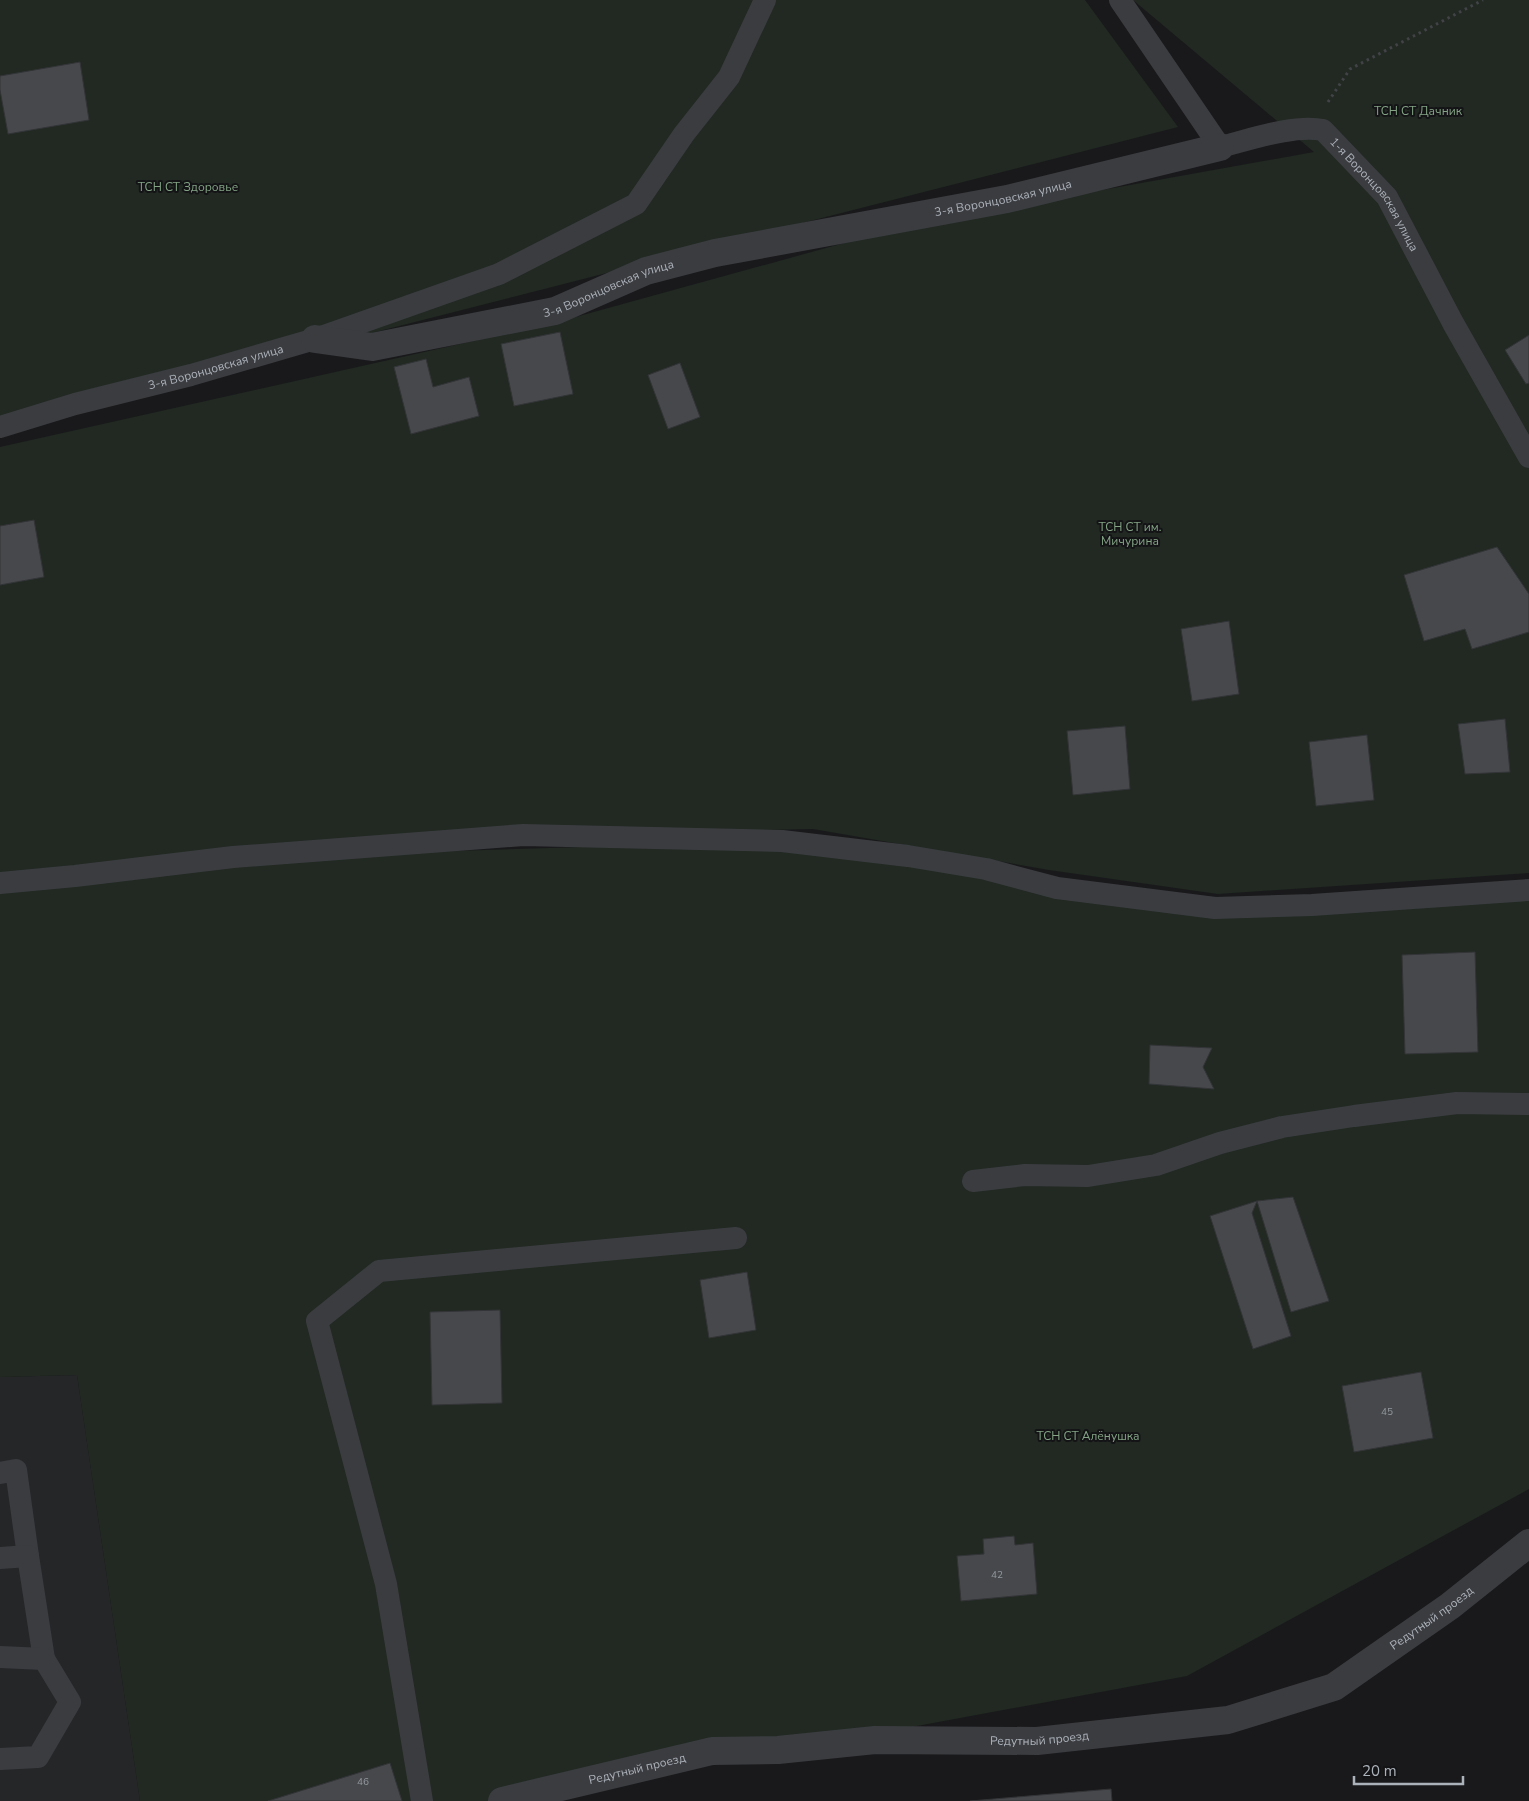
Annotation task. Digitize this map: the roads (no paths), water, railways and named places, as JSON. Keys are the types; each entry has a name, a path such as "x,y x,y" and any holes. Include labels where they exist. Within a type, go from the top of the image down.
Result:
{"street":[{"name":"3-я Воронцовская улица","path":"315,340 372,347 556,311 646,271 714,253 1007,198 1220,147"},
{"name":"Редутный проезд","path":"502,1801 712,1751 778,1750 875,1740 1037,1741 1228,1720 1334,1687 1450,1606 1529,1543"}],"lane":[{"path":"315,340 499,274 636,204 684,134 729,77 765,0"},
{"path":"1120,0 1220,147"},
{"name":"1-я Воронцовская улица","path":"1220,147 1268,135 1312,128 1323,130 1387,197 1453,323 1529,457"},
{"name":"3-я Воронцовская улица","path":"0,427 75,404 191,375 315,340"},
{"path":"0,883 233,857 523,835 782,841 908,856 986,869 1057,888 1215,908 1312,905 1529,890"},
{"path":"973,1181 1025,1175 1088,1176 1156,1166 1220,1143 1282,1127 1354,1116 1457,1103 1529,1104"},
{"path":"422,1801 386,1584 317,1321 379,1271 736,1238"},
{"path":"0,1473 16,1470 44,1658 70,1702 38,1756 0,1759"},
{"path":"0,1558 28,1556"},
{"path":"0,1657 44,1658"}],"park label":[{"name":"ТСН СТ Дачник","path":"1418,111"},
{"name":"ТСН СТ Здоровье","path":"188,187"},
{"name":"ТСН СТ им. Мичурина","path":"1130,534"},
{"name":"ТСН СТ Алёнушка","path":"1088,1436"}]}
